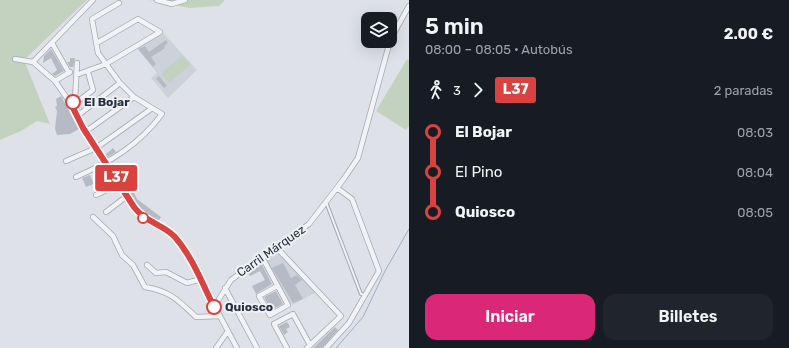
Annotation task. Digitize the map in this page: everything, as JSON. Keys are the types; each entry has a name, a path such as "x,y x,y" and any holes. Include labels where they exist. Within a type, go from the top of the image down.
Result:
{"street":[{"path":"33,62 93,0"},
{"path":"156,0 172,4 185,0"},
{"path":"76,177 107,163 149,131 162,114 151,109 134,97 120,83 98,53 92,19 119,3"},
{"name":"Carril Márquez","path":"397,28 409,6"},
{"path":"76,75 88,72 106,64 160,32 138,19 97,43"},
{"path":"52,43 69,73"},
{"name":"Carril Márquez","path":"214,307 225,288 240,273 309,224 358,158 388,48"},
{"path":"15,59 33,62 55,81 73,102"},
{"path":"77,63 73,102 77,116 85,132 107,163 140,216 173,235 188,255 214,307 237,348"},
{"path":"55,81 76,69"},
{"path":"73,102 81,99 93,90 88,72"},
{"path":"77,116 120,83"},
{"path":"85,132 134,97"},
{"path":"66,161 96,148 151,109"},
{"path":"96,195 120,184"},
{"path":"326,348 349,323 379,271 352,199 337,188"},
{"path":"106,212 127,196"},
{"path":"93,216 113,236 122,254 133,265 145,287 162,289 181,302 196,317 220,316"},
{"path":"276,247 341,316 308,347 294,314 274,324 287,348"},
{"path":"262,257 288,305 270,315 259,296 277,286"},
{"path":"147,265 156,273 166,272 187,283 201,279"},
{"path":"225,288 256,348"},
{"path":"216,348 228,331"}],"lane":[{"path":"326,202 360,294 365,295"}],"shaded area":[{"path":"163,33 197,70 168,98 151,78 157,73 137,48"},
{"path":"277,250 317,292 292,305 265,258"}],"green space":[{"path":"0,0 87,0 24,60 50,124 37,121 21,131 0,140"},
{"path":"149,0 225,0 219,6 189,8"},
{"path":"182,55 190,65 169,83 161,74"},
{"path":"407,59 409,60 409,126 406,130 376,111"}],"building":[{"path":"166,40 168,43 164,46 165,48 151,57 156,64 153,67 138,49 145,46 149,52"},
{"path":"51,49 64,71 55,76 52,74 57,70 51,58 43,63 44,56"},
{"path":"70,58 75,58 73,67 70,67 67,62 70,62"},
{"path":"159,76 167,86 164,88 156,79"},
{"path":"61,96 79,129 70,134 57,135 55,129 57,111 55,107 57,106 56,99"},
{"path":"113,148 116,152 106,158 105,155"},
{"path":"90,175 94,184 86,187 82,178"},
{"path":"126,177 137,199 161,217 158,222 140,209 120,179"},
{"path":"261,263 272,284 256,294 252,286 265,280 260,271 250,276 249,274 244,275"},
{"path":"283,263 291,278 297,275 302,280 295,285 303,299 293,303 272,268"},
{"path":"276,291 283,304 271,310 264,297"},
{"path":"287,322 290,327 286,329 288,332 284,335 279,326"},
{"path":"335,327 338,330 322,348 313,348"}],"waterway":[{"path":"336,348 363,317 385,271 409,229"}],"bus line":[{"name":"L37","path":"73,102 71,104 83,128 140,216 173,235 191,260 214,307"}],"place":[{"name":"El Bojar","path":"73,102"},
{"name":"Quiosco","path":"214,307"}]}
